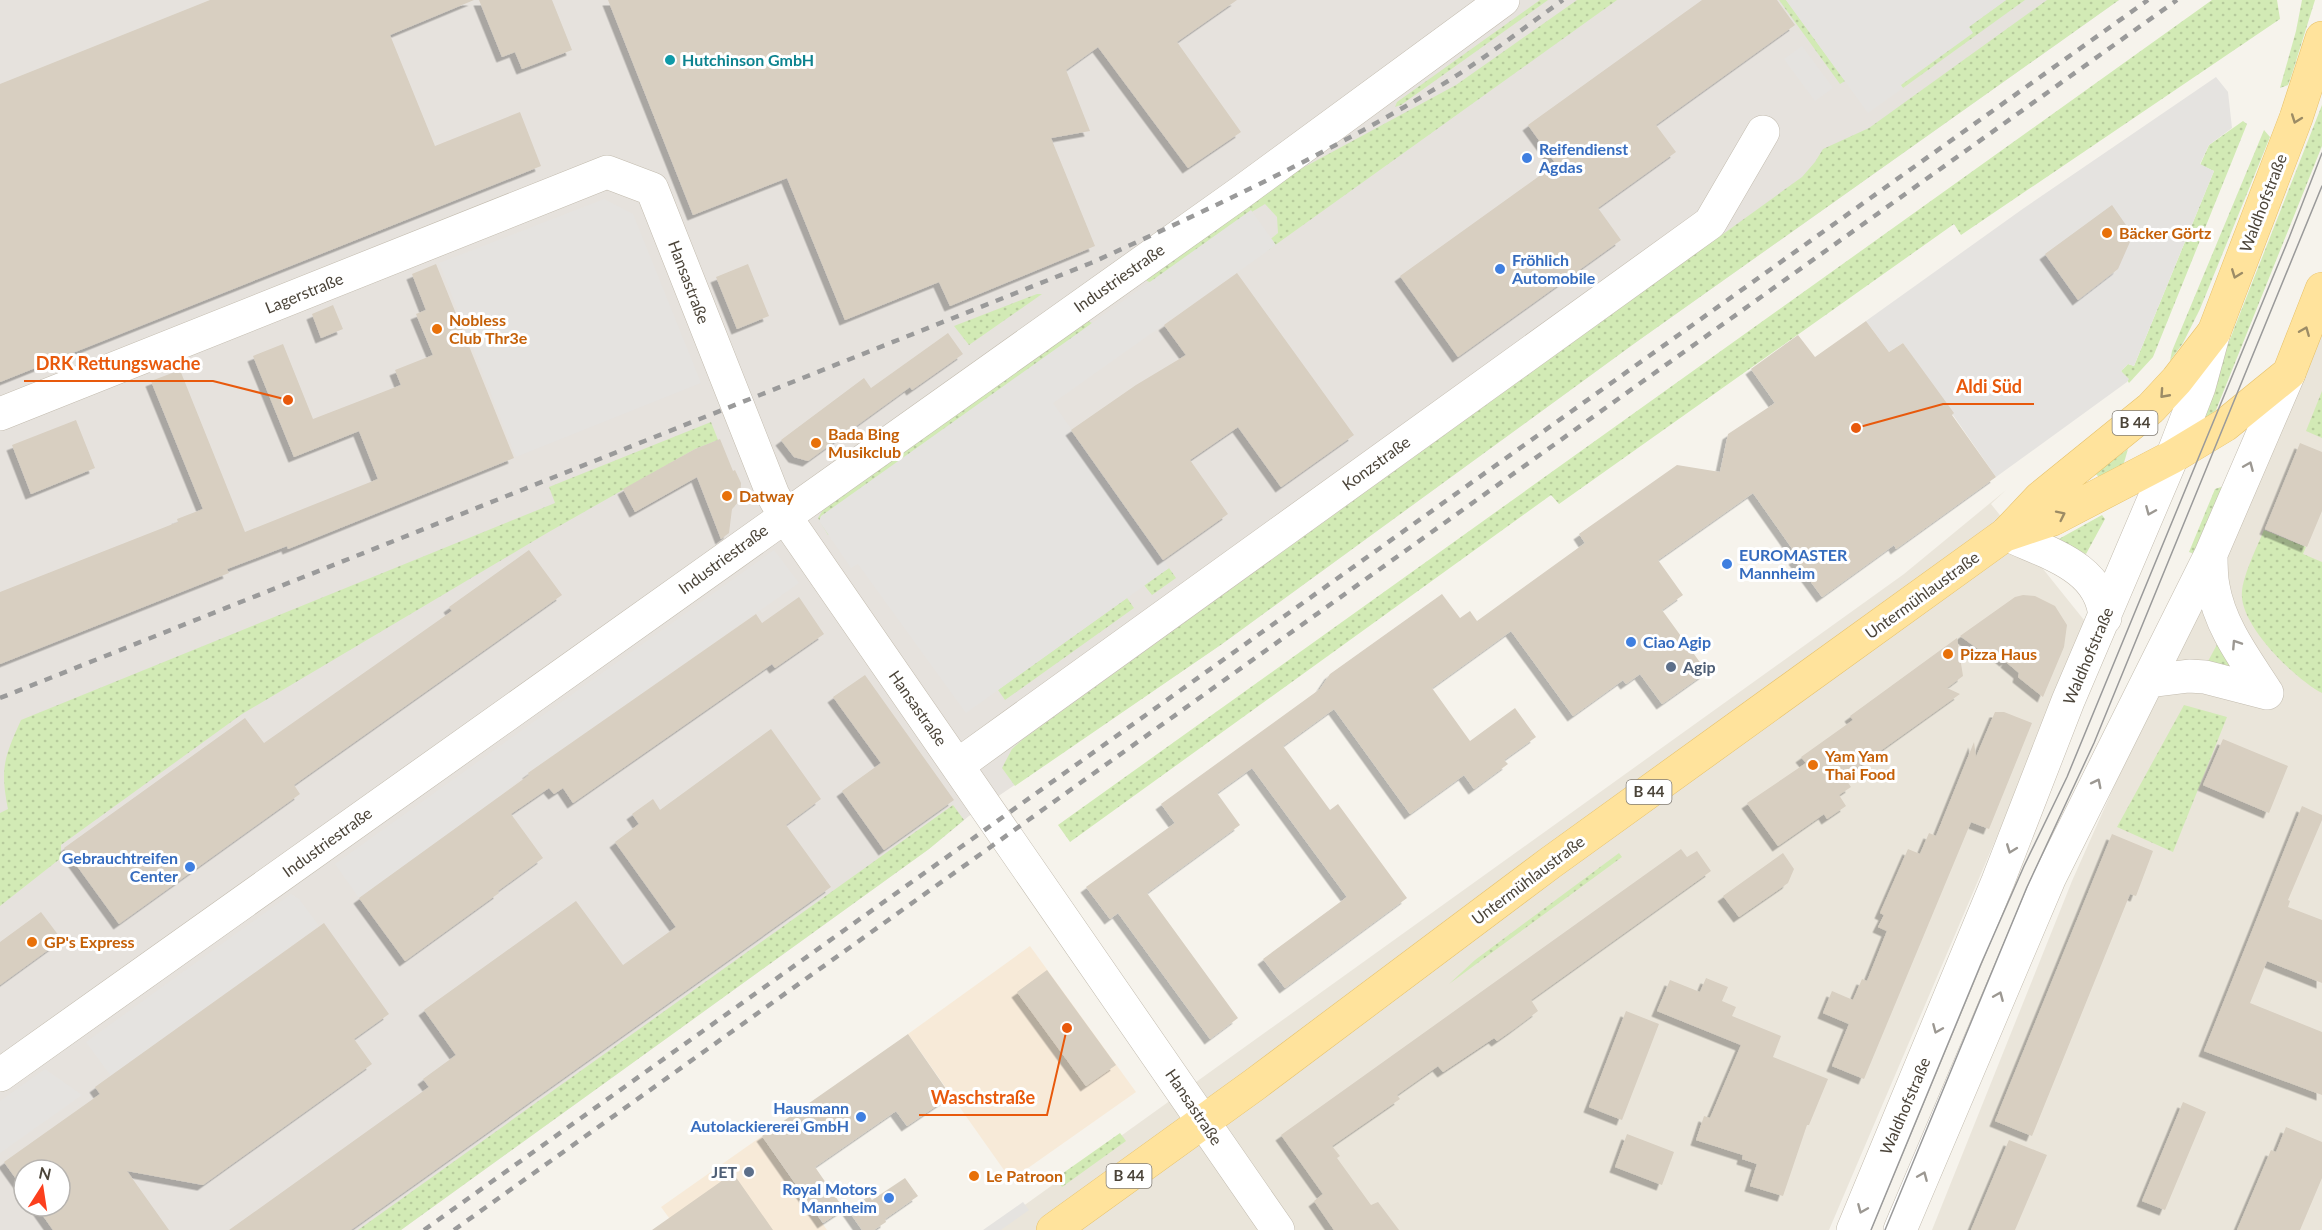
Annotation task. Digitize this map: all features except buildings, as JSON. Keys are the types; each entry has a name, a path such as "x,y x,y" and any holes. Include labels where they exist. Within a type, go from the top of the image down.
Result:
{"main road":[{"name":"B 44","path":"2316,78 2322,38"},
{"name":"Waldhofstraße","path":"2214,332 2316,78"},
{"name":"B 44","path":"2289,373 2322,290"},
{"name":"Untermühlaustraße","path":"1053,1230 1204,1122 1550,863 2006,534 2040,498 2151,408 2177,380 2214,332"},
{"name":"Untermühlaustraße","path":"2006,534 2053,519 2172,457 2225,425 2289,373"}],"street":[{"name":"Industriestraße","path":"0,1075 784,515 1240,193 1503,0"},
{"name":"Konzstraße","path":"958,765 1710,223 1763,132"},
{"name":"Hansastraße","path":"608,172 652,189 773,495 784,515 1278,1230"},
{"name":"Lagerstraße","path":"0,414 608,172"},
{"name":"Waldhofstraße","path":"1853,1230 1998,881 2039,774 2172,457 2199,387 2214,332"},
{"path":"1900,1230 2049,879 2211,554 2289,373"},
{"path":"2006,534 2083,572 2098,589 2105,618"},
{"path":"2149,681 2189,676 2205,677 2267,693 2228,632 2221,615 2213,586 2211,554"},
{"path":"2039,774 2036,817 2038,826 2052,837 2062,838 2070,835"}],"shaded area":[{"path":"0,0 2119,0 1635,343 1222,644 969,816 929,849 401,1230 0,1230"},
{"path":"1786,0 2006,0 1969,27 1973,33 1901,85 1903,88 1868,113"},
{"path":"1802,46 1833,88 1815,101 1784,59"},
{"path":"2216,77 2228,92 2232,128 2209,145 2200,164 2214,171 2134,366 2128,364 2121,371 2129,379 1996,477 1903,343 1889,352 1866,321 2024,208"},
{"path":"604,199 633,214 701,383 516,457 439,263"},
{"path":"1251,210 1276,245 1053,403 1169,568 966,713 858,564 851,568 819,521 821,516"},
{"path":"2322,319 2322,1230 1932,1230 2072,881"},
{"path":"2006,490 1991,504 2084,620 2079,644 1829,1230 990,1230 1904,574"},
{"path":"774,550 799,583 528,773 499,797 359,898 335,864"},
{"path":"291,894 299,899 319,926 111,1076 86,1042"},
{"path":"1030,946 1136,1092 1011,1180 908,1034"},
{"path":"45,1069 82,1095 0,1153 0,1101"},
{"name":"JET","path":"762,1136 827,1230 678,1230 661,1207"},
{"path":"1023,1202 1029,1210 1001,1230 983,1230"}],"green space":[{"path":"1540,0 1548,0 1395,107 1397,102"},
{"path":"1577,0 1617,0 1267,251 1267,242 1278,233 1277,217 1265,204 1235,222 1152,283 1145,278 1297,171 1456,85"},
{"path":"1779,0 1786,0 1845,81 1840,84"},
{"path":"2006,0 2025,0 1903,88 1900,85 1972,33 1968,27"},
{"path":"2047,0 2119,0 1635,343 1222,644 1015,786 1002,768 1012,749 1022,740 1802,177 1823,149 1869,128"},
{"path":"2212,0 2277,0 2280,19 1961,235 1954,224 1559,504 1551,495 1070,842 1058,825"},
{"path":"2302,0 2315,0 2288,85 2280,88 2296,31"},
{"path":"2322,105 2322,146 2216,410 2207,419 2199,418"},
{"path":"2243,121 2247,124 2153,357 2129,383 2121,371 2128,364 2134,366 2214,171 2200,165 2209,145"},
{"path":"2264,130 2270,137 2200,309 2183,343 2170,361 2172,351"},
{"path":"1042,294 969,345 954,326"},
{"path":"1088,321 1092,323 833,534 828,535 818,518 823,510"},
{"path":"2322,391 2322,438 2306,431"},
{"path":"711,422 718,440 695,449 547,533 242,714 61,845 61,858 0,906 0,813 8,809 4,783 5,763 21,720 555,503 549,487"},
{"path":"2128,449 2123,466 2100,478 2095,473"},
{"path":"2224,486 2197,555 2189,552 2215,489"},
{"path":"2102,515 2105,519 2086,554 2057,540"},
{"path":"2264,530 2306,547 2303,554 2322,562 2322,693 2298,676 2270,649 2249,619 2243,604 2242,591 2245,576"},
{"path":"1169,568 1176,578 1152,595 1144,585"},
{"path":"1127,598 1134,608 1005,700 998,690"},
{"path":"2220,639 2244,671 2206,665"},
{"path":"2184,705 2227,717 2173,852 2117,827"},
{"path":"953,805 964,820 929,849 401,1230 358,1230"},
{"path":"1619,853 1622,857 1449,984 1475,960"},
{"path":"1120,1133 1126,1141 1062,1187 1056,1178"}],"tram line":[{"path":"1871,1230 1981,964 2024,866 2067,777 2322,153"},
{"path":"1885,1230 2027,887 2094,743 2322,186"}],"railway":[{"path":"0,698 1091,263 1227,200 1405,107 1492,52 1563,0"},
{"path":"424,1230 2148,0"},
{"path":"454,1230 2177,0"}],"place":[{"name":"Hutchinson GmbH","path":"670,60"},
{"name":"Reifendienst Agdas","path":"1527,158"},
{"name":"Bäcker Görtz","path":"2107,233"},
{"name":"Fröhlich Automobile","path":"1500,269"},
{"name":"Nobless Club Thr3e","path":"437,329"},
{"name":"DRK Rettungswache","path":"288,400"},
{"name":"Aldi Süd","path":"1856,428"},
{"name":"Bada Bing Musikclub","path":"816,443"},
{"name":"Datway","path":"727,496"},
{"name":"EUROMASTER Mannheim","path":"1727,564"},
{"name":"Ciao Agip","path":"1631,642"},
{"name":"Pizza Haus","path":"1948,654"},
{"name":"Agip","path":"1671,667"},
{"name":"Yam Yam Thai Food","path":"1813,765"},
{"name":"Gebrauchtreifen Center","path":"190,867"},
{"name":"GP's Express","path":"32,942"},
{"name":"Waschstraße","path":"1067,1028"},
{"name":"Hausmann Autolackiererei GmbH","path":"861,1117"},
{"name":"JET","path":"749,1172"},
{"name":"Le Patroon","path":"974,1176"},
{"name":"Royal Motors Mannheim","path":"889,1198"}]}
